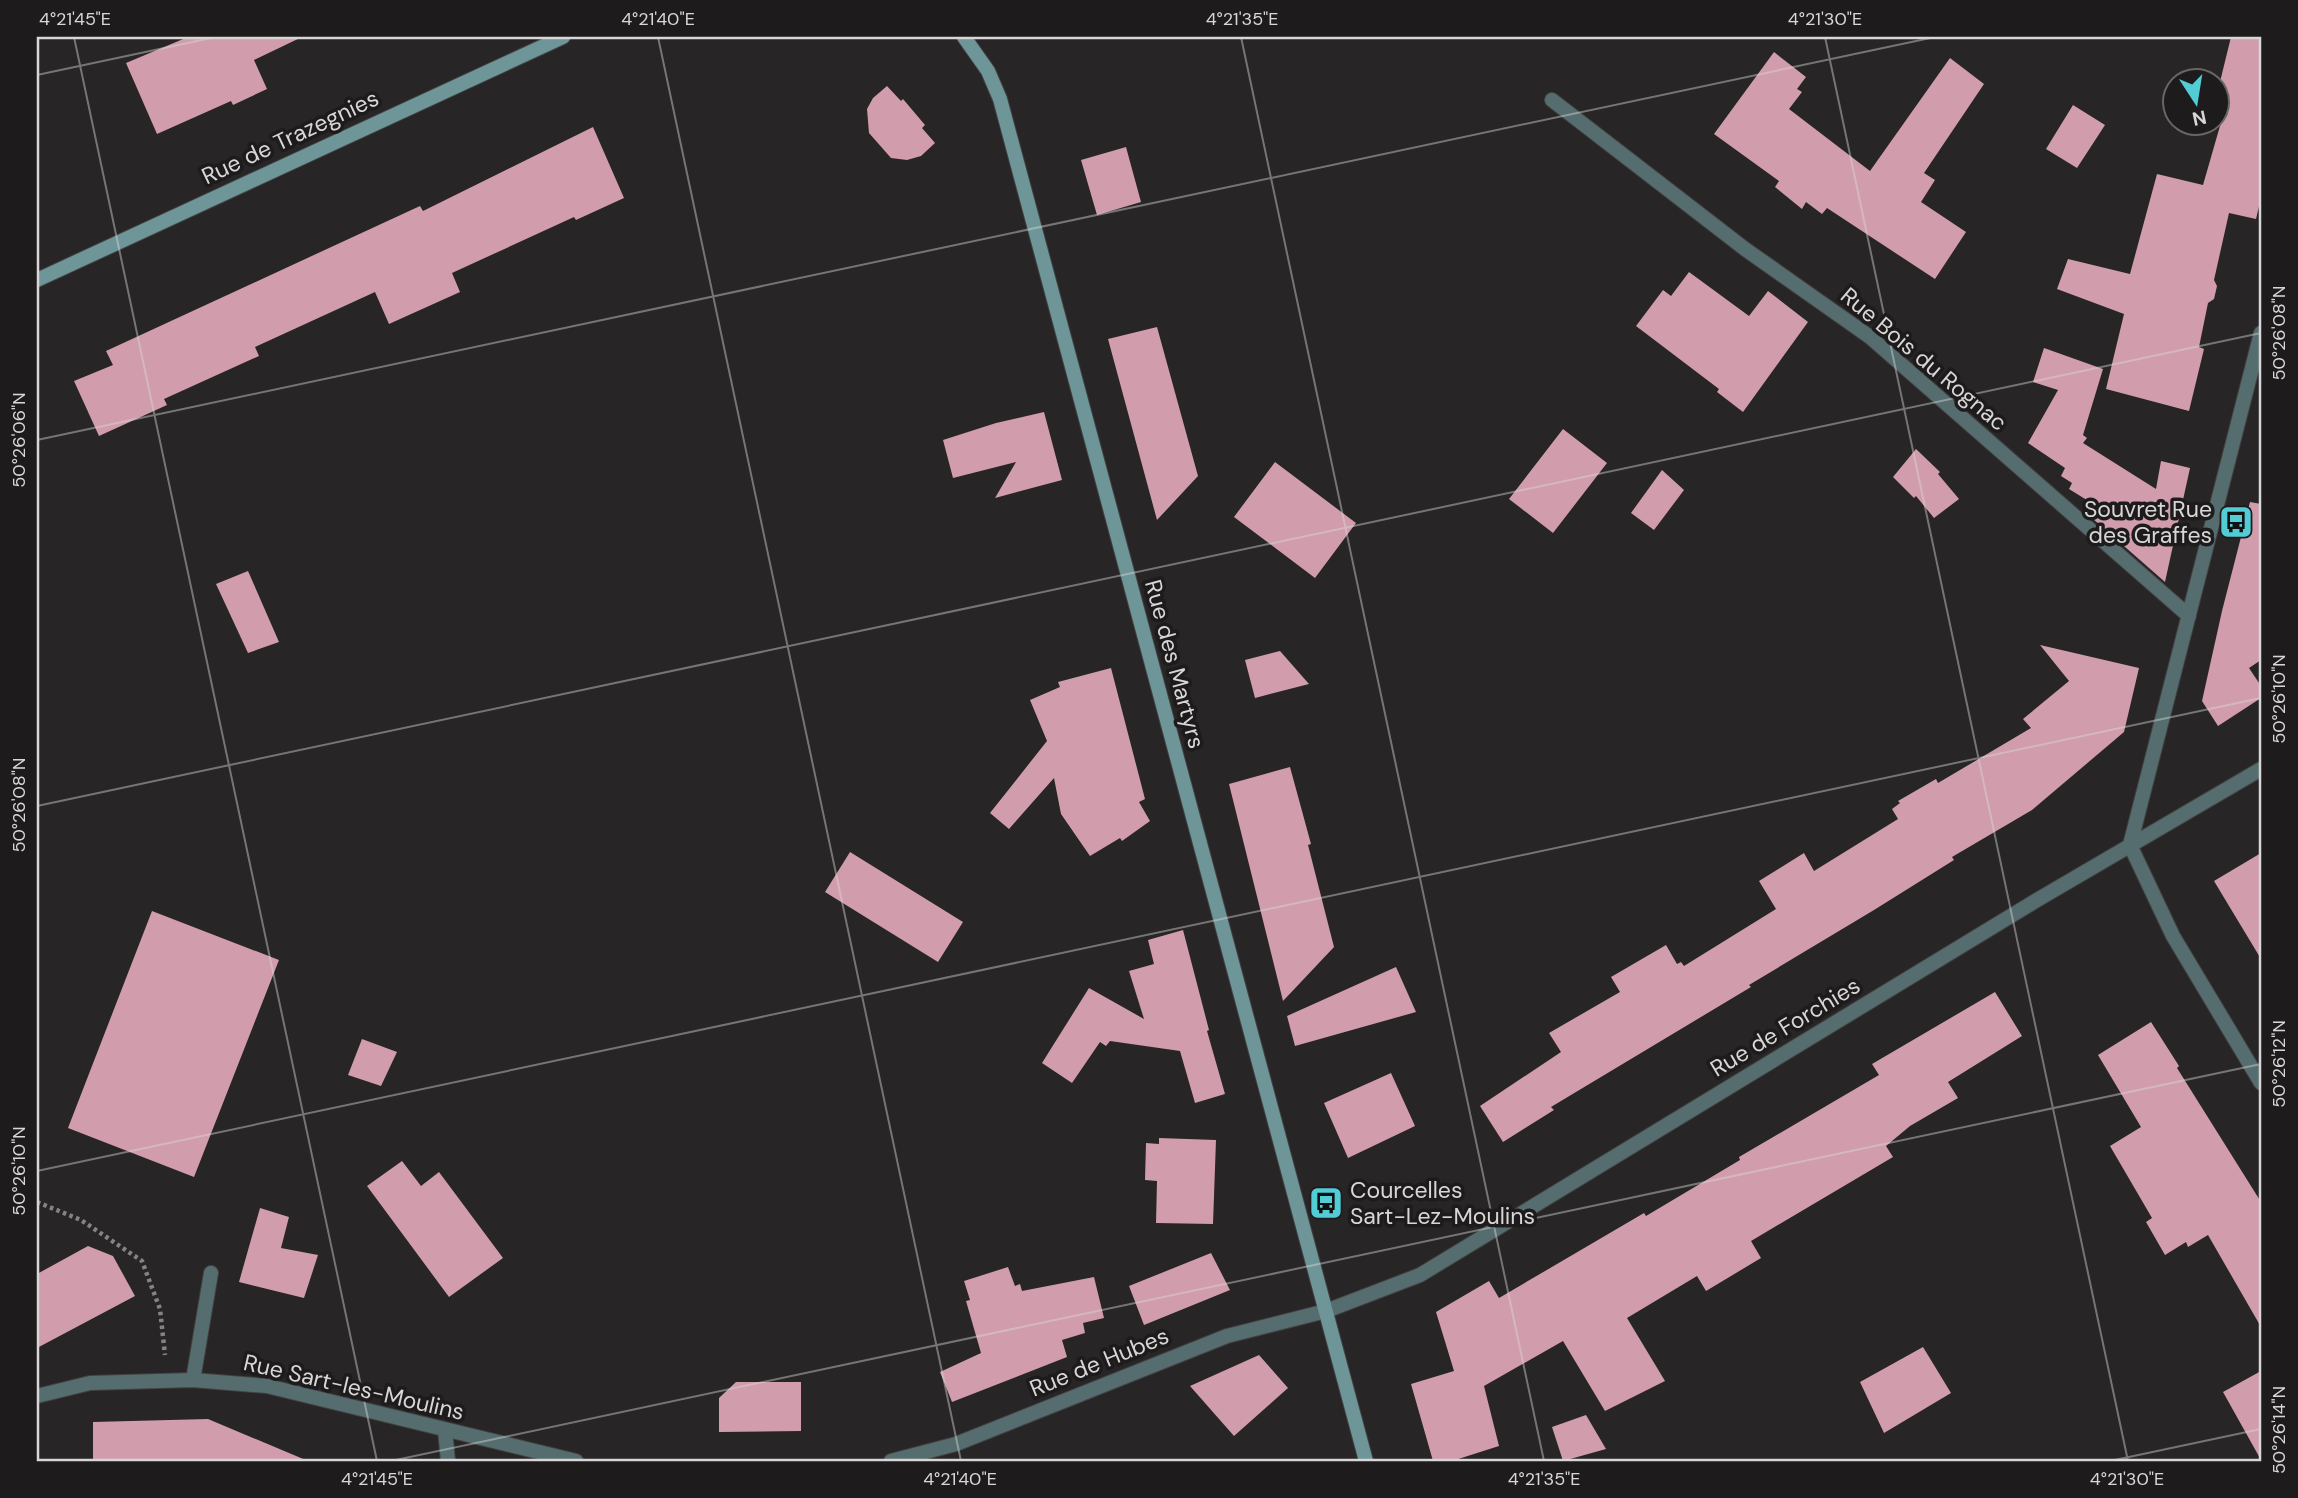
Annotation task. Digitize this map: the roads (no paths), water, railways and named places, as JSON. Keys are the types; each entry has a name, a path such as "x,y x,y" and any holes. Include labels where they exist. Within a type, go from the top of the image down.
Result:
{"main road":[{"name":"Rue de Trazegnies","path":"37,280 563,37"},
{"name":"Rue des Martyrs","path":"964,37 988,71 1000,99 1366,1461"}],"street":[{"name":"Rue Bois du Rognac","path":"1552,100 1745,249 1870,337 2189,616"},
{"path":"2261,333 2130,845 2173,936 2261,1083"},
{"name":"Rue de Forchies","path":"1326,1311 1420,1275 2130,845 2261,769"},
{"path":"193,1380 211,1273"},
{"name":"Rue de Hubes","path":"891,1461 956,1444 1227,1336 1326,1311"},
{"name":"Rue Sart-les-Moulins","path":"37,1396 90,1383 193,1380 267,1386 576,1461"},
{"path":"445,1430 448,1461"}],"place":[{"name":"Souvret Rue des Graffes","path":"2236,522"},
{"name":"Courcelles Sart-Lez-Moulins","path":"1326,1203"}]}
